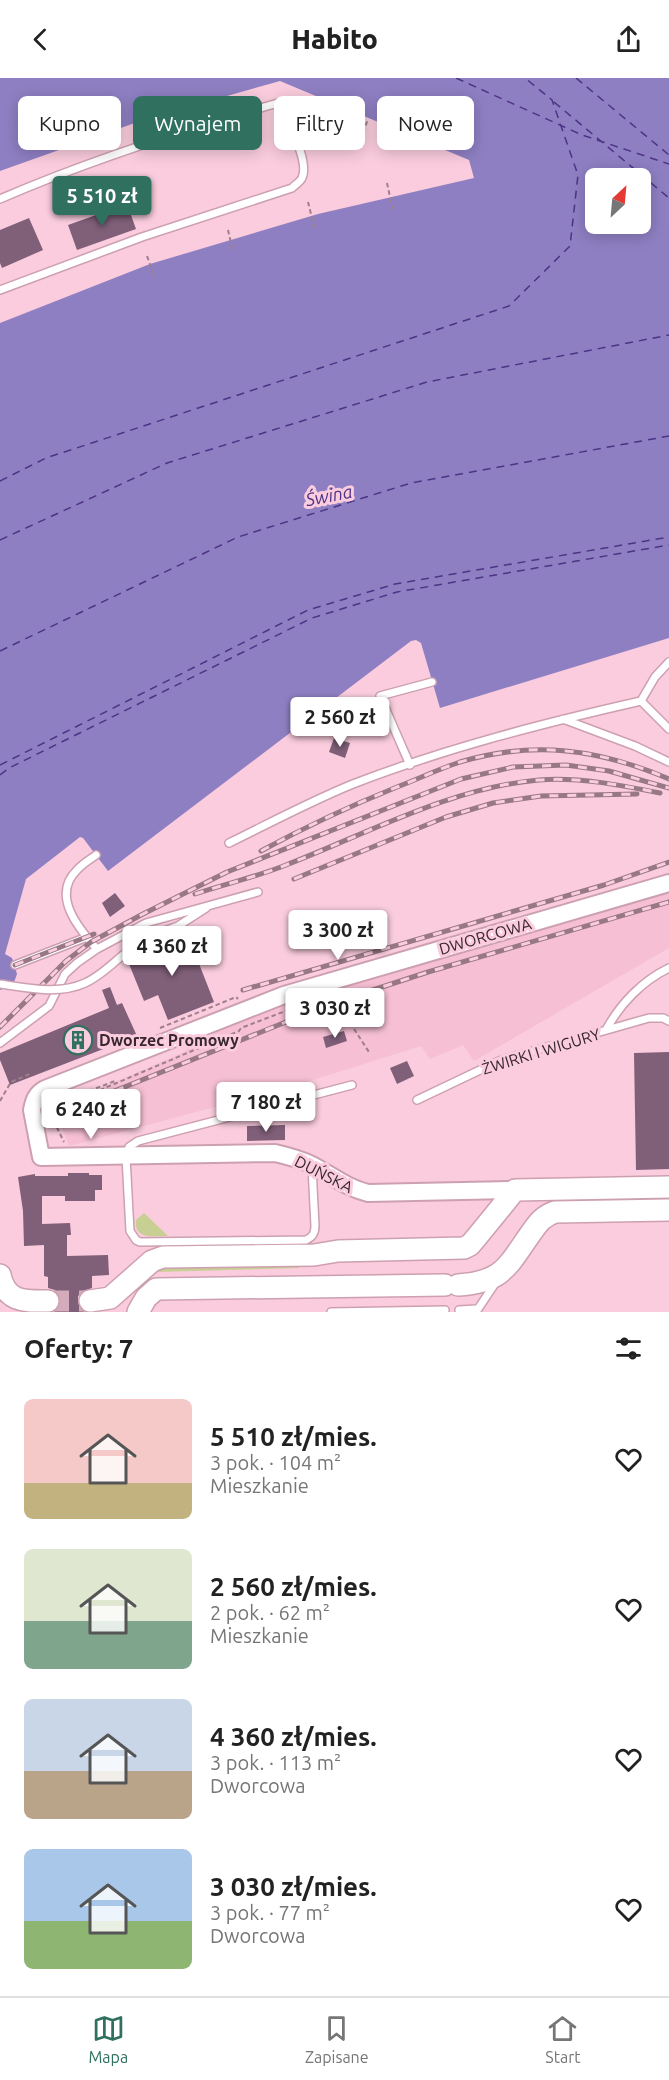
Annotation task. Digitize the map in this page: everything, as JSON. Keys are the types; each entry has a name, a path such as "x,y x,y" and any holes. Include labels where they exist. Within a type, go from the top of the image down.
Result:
{"highway":[{"name":"DUŃSKA","path":"515,1190 669,1187"},
{"path":"90,1301 110,1298 152,1261 163,1257 314,1255 338,1251 464,1248 470,1245 515,1190"},
{"path":"138,1312 146,1298 156,1289 480,1283 503,1272 547,1215 555,1212 669,1210"},
{"path":"0,1275 3,1287 14,1298 48,1301"}],"street":[{"name":"DWORCOWA","path":"41,1102 45,1089 284,995 669,883"},
{"name":"DUŃSKA","path":"41,1102 32,1110 41,1157 275,1153 295,1158 349,1187 368,1193 515,1190"}],"lane":[{"path":"0,199 45,180 149,143 274,104"},
{"path":"0,290 142,237 292,188 302,180 304,170 297,150"},
{"path":"230,843 351,785 496,736 641,701 655,677 669,662"},
{"path":"410,765 380,696 432,682"},
{"path":"641,701 669,729"},
{"path":"562,719 635,746 669,762"},
{"path":"96,855 75,871 66,887 66,902 87,937 97,948"},
{"path":"0,1043 49,1006 65,974 97,948 146,923 258,892"},
{"path":"0,984 45,990 69,988 84,983 148,937 186,922 211,904"},
{"path":"15,965 87,937"},
{"path":"606,1030 618,1010 636,992 669,968"},
{"name":"ŻWIRKI I WIGURY","path":"417,1100 501,1060 649,1018 663,1018 669,1021"},
{"path":"311,1165 315,1233 306,1240 140,1242 130,1231 126,1157 129,1147 138,1141 352,1085"},
{"path":"459,1310 476,1311 503,1272"},
{"path":"331,1312 445,1310"}],"path":[{"path":"365,127 368,119"},
{"path":"387,183 393,211"},
{"path":"308,202 315,230"},
{"path":"228,230 233,252"},
{"path":"147,256 155,278"},
{"path":"86,1096 241,1028 305,1003"},
{"path":"354,1029 369,1052"},
{"path":"0,1101 11,1082 32,1073"},
{"path":"41,1102 118,1081"},
{"path":"41,1102 42,1113"},
{"path":"41,1102 68,1150"}],"shaded area":[{"path":"669,892 669,948 474,1061 463,1045 430,1059 421,1046 297,1085 69,1146 54,1108 182,1053 201,1038 295,1000"}],"green space":[{"path":"144,1213 168,1236 146,1236 138,1231 136,1220"},
{"path":"304,1262 298,1268 156,1272 162,1267"}],"water":[{"name":"Świna","path":"0,78 669,78 669,638 440,708 421,643 416,640 411,641 108,871 80,837 26,879 5,954 12,958 17,974 13,985 0,990 0,323 150,264 318,214 474,178 469,160 445,150 474,150 474,96 377,96 377,122 365,117 365,96 316,96 280,81 227,96 133,96 133,124 121,128 121,96 18,96 18,150 59,150 0,171"}],"building":[{"path":"127,204 136,229 77,250 68,225"},
{"path":"29,218 43,250 2,268 0,230"},
{"path":"334,738 350,743 345,758 329,752"},
{"path":"115,893 125,906 110,917 102,903"},
{"path":"187,933 214,1002 168,1020 158,995 144,1001 127,959"},
{"name":"Dworzec Promowy","path":"110,987 117,1005 122,1003 137,1036 10,1085 0,1060 0,1053 109,1008 102,990"},
{"path":"344,1031 347,1041 326,1048 323,1037"},
{"path":"669,1052 669,1169 636,1170 634,1053"},
{"path":"407,1061 414,1076 397,1084 390,1068"},
{"path":"285,1125 285,1140 247,1141 247,1126"},
{"path":"68,1173 102,1175 102,1190 95,1190 95,1201 65,1201 65,1196 42,1196 42,1224 70,1223 71,1235 67,1235 67,1256 108,1255 109,1275 92,1276 92,1288 83,1291 78,1296 78,1303 84,1312 54,1312 61,1300 55,1290 48,1288 48,1277 44,1276 44,1245 24,1246 23,1211 18,1177 35,1174 35,1176 68,1176"}],"ferry route":[{"path":"456,78 582,135 669,164"},
{"path":"0,481 46,458 509,306 570,246 578,175 552,100 525,78"},
{"path":"576,78 669,155"},
{"path":"554,102 669,198"},
{"path":"0,540 167,463 427,382 669,335"},
{"path":"0,651 238,537 411,483 669,436"},
{"path":"0,765 308,610 395,584 669,537"},
{"path":"0,775 9,768 312,618 397,592 669,545"}],"tunnel":[{"path":"48,1301 90,1301"}],"railway":[{"path":"261,851 379,794 460,762 487,755 514,751 566,751 617,761 669,779"},
{"path":"0,1027 66,961 91,942 141,915 227,872 461,779 513,767 566,765 609,771 669,788"},
{"path":"195,894 275,869 442,802 507,784 554,779 585,781 660,793"},
{"path":"294,879 446,817 493,803 541,796 637,794"},
{"path":"243,990 604,885 669,862"},
{"path":"65,1111 333,1003 428,972 669,902"},
{"path":"15,965 94,934"}],"place":[{"name":"Dworzec Promowy","path":"78,1040"}]}
